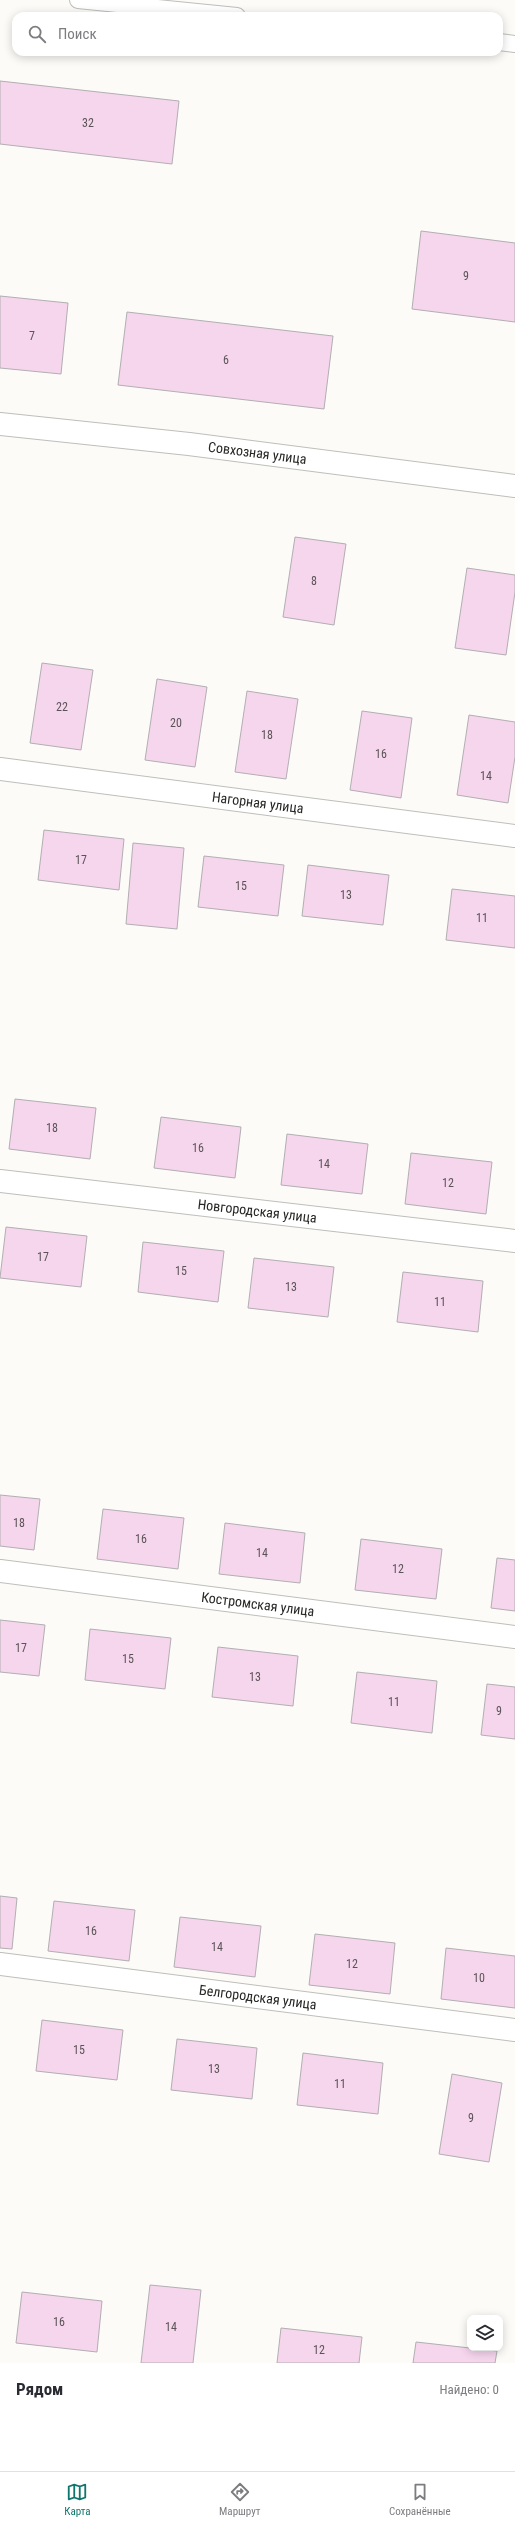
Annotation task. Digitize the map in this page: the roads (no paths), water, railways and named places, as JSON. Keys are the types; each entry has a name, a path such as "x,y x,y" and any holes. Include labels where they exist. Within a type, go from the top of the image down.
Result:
{"street":[{"name":"Совхозная улица","path":"0,424 188,444 515,486"},
{"name":"Нагорная улица","path":"0,769 515,836"},
{"name":"Новгородская улица","path":"0,1181 515,1242"},
{"name":"Костромская улица","path":"0,1571 515,1637"},
{"name":"Белгородская улица","path":"0,1964 515,2030"}],"lane":[{"path":"78,0 197,12"},
{"path":"503,42 515,44"}]}
